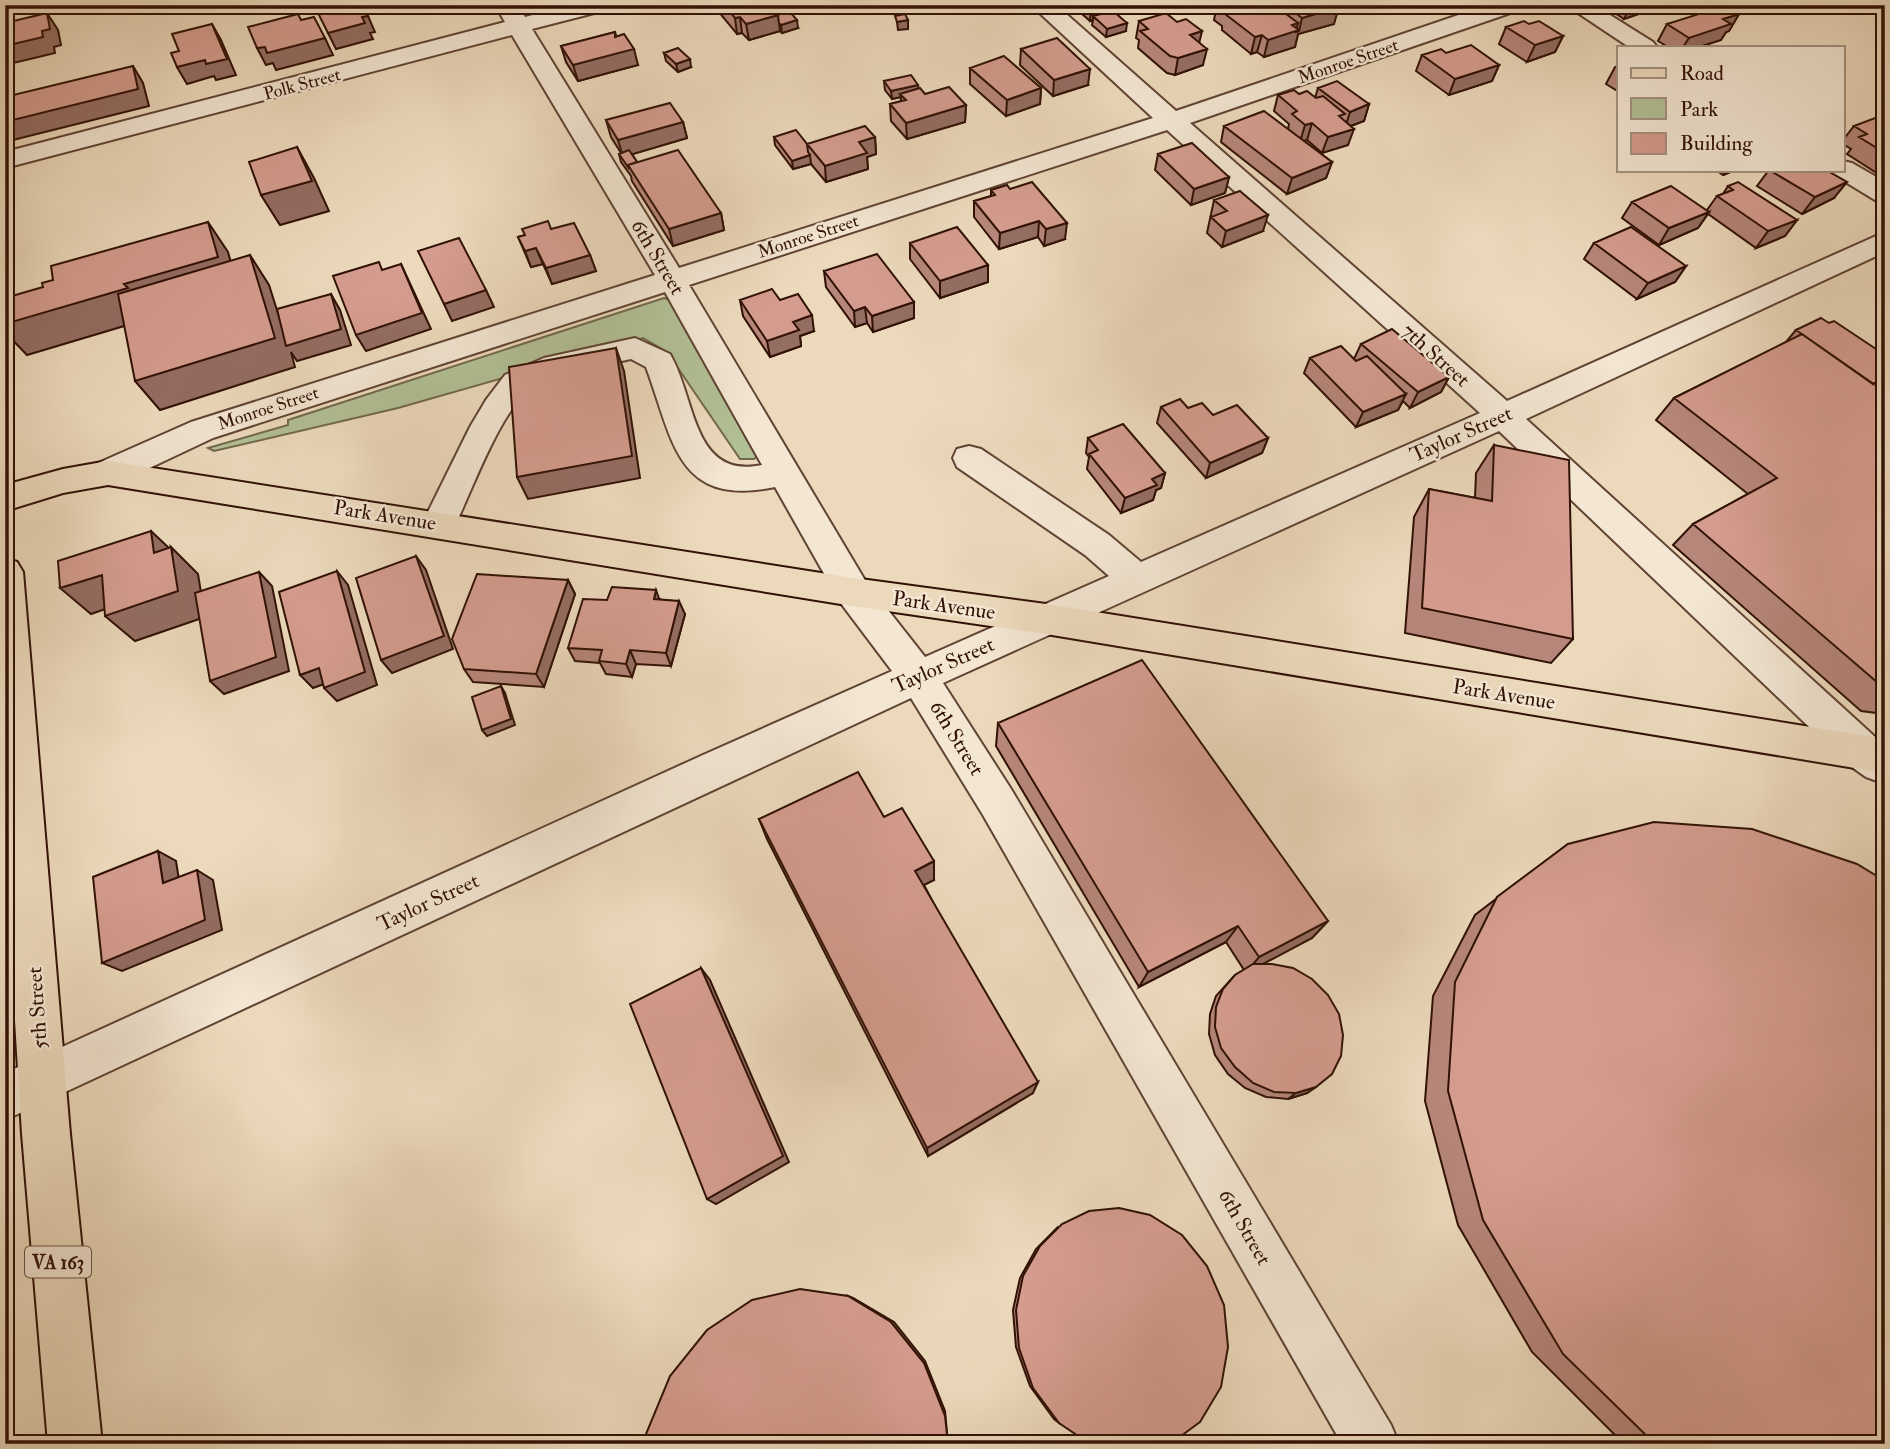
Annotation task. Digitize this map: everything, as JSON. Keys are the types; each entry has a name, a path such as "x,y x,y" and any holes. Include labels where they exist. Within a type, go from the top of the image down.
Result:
{"main road":[{"name":"Park Avenue","path":"5,498 63,481 108,473 853,592 1046,619 1877,759"},
{"name":"5th Street","path":"5,572 24,1089 75,1444"}],"street":[{"name":"Polk Street","path":"5,160 513,16 598,5"},
{"name":"7th Street","path":"1042,5 1503,416 1877,759"},
{"name":"Monroe Street","path":"108,473 202,430 1173,120 1511,5"},
{"path":"1577,5 1644,46"},
{"name":"6th Street","path":"513,16 786,472 853,592 918,677 997,802 1354,1437"},
{"path":"1844,170 1885,194"},
{"name":"Taylor Street","path":"24,1089 918,677 1503,416 1885,241"},
{"path":"439,524 500,405 516,383 537,372 635,348 659,361 692,453 711,474 738,482 764,479 786,472"},
{"path":"969,458 1097,545 1136,579"}],"green space":[{"path":"664,298 671,300 762,452 754,459 740,459 667,352 643,338 398,408 214,451 208,448 288,425 288,420"}],"building":[{"path":"314,5 362,5 368,16 362,17 365,23 328,33"},
{"path":"724,5 758,5 761,8 770,6 778,15 746,24 740,17 735,18"},
{"path":"784,5 797,20 781,25 772,8"},
{"path":"1220,5 1274,5 1298,23 1292,25 1299,30 1268,40 1262,35 1255,37 1225,14 1229,12"},
{"path":"1285,5 1336,5 1339,7 1302,18"},
{"path":"1724,6 1739,14 1723,19 1731,24 1689,38 1667,24"},
{"path":"1113,11 1127,23 1107,29 1093,16"},
{"path":"47,13 50,29 42,31 43,37 5,46 5,23"},
{"path":"1166,13 1177,22 1186,19 1202,31 1190,35 1207,49 1178,58 1170,56 1140,31 1148,29 1139,21"},
{"path":"298,14 301,20 314,17 325,38 267,53 265,47 257,48 248,27"},
{"path":"905,14 908,20 897,22 895,16"},
{"path":"1524,21 1529,24 1539,21 1563,36 1535,45 1506,27"},
{"path":"212,24 227,59 206,64 205,60 177,67 171,53 179,51 172,34"},
{"path":"615,32 615,37 624,34 634,49 573,65 561,46"},
{"path":"1057,38 1090,69 1054,80 1021,49"},
{"path":"1471,45 1499,65 1455,79 1422,55 1441,49 1446,53"},
{"path":"678,48 690,59 676,64 664,53"},
{"path":"1004,56 1041,88 1007,100 970,68"},
{"path":"133,66 138,89 5,122 5,97"},
{"path":"911,75 918,85 891,91 884,81"},
{"path":"1337,81 1369,104 1350,112 1318,88"},
{"path":"949,87 966,105 906,123 890,104 906,100 900,94 920,88 925,94"},
{"path":"1294,90 1299,94 1307,91 1316,98 1323,96 1345,114 1339,116 1354,129 1328,137 1312,123 1305,125 1292,114 1297,111 1278,95"},
{"path":"670,103 683,122 618,140 606,120"},
{"path":"1264,111 1332,162 1292,178 1224,126"},
{"path":"1875,118 1885,124 1885,153 1859,137 1867,134 1854,126"},
{"path":"865,126 875,137 859,142 867,153 825,166 807,144"},
{"path":"796,130 807,144 810,155 792,161 774,137"},
{"path":"1192,143 1229,177 1194,189 1158,154"},
{"path":"297,147 312,181 261,195 249,162"},
{"path":"629,150 637,162 628,167 619,154"},
{"path":"678,150 721,213 669,229 628,165"},
{"path":"1772,172 1830,172 1847,182 1815,197"},
{"path":"1032,182 1067,223 1046,229 1039,221 1000,233 974,201 995,195 991,190 1007,185 1010,189"},
{"path":"1738,182 1797,220 1768,231 1717,196 1733,190 1728,186"},
{"path":"1671,186 1709,212 1669,228 1632,202"},
{"path":"1240,191 1268,215 1226,231 1211,217 1227,211 1214,200"},
{"path":"548,221 551,229 574,223 590,255 546,268 536,248 525,251 518,237 525,235 522,229"},
{"path":"208,222 218,257 124,284 128,288 5,324 5,298 43,287 42,283 53,280 51,266"},
{"path":"957,227 988,265 940,281 910,243"},
{"path":"1631,227 1686,266 1648,283 1594,243"},
{"path":"459,238 486,290 444,304 418,251"},
{"path":"877,254 914,302 872,316 865,307 854,311 824,271"},
{"path":"250,255 275,338 135,381 118,294"},
{"path":"379,262 382,270 401,264 422,313 356,335 333,276"},
{"path":"772,289 780,300 798,294 812,315 793,322 799,330 767,341 740,300"},
{"path":"331,294 341,329 286,346 277,309"},
{"path":"1821,318 1829,323 1834,321 1885,355 1885,378 1873,384 1796,330"},
{"path":"1392,329 1449,377 1418,392 1361,344"},
{"path":"1802,334 1885,392 1885,689 1693,524 1777,478 1674,398"},
{"path":"1341,346 1356,361 1367,356 1406,394 1363,412 1310,358"},
{"path":"616,348 632,456 517,477 509,367"},
{"path":"1180,399 1188,408 1202,403 1213,415 1237,405 1268,438 1210,463 1161,407"},
{"path":"1123,424 1165,473 1152,479 1157,485 1125,498 1089,454 1098,450 1088,438"},
{"path":"1494,445 1569,460 1573,639 1422,608 1429,489 1492,501"},
{"path":"151,531 154,553 171,547 178,591 105,616 102,575 60,588 58,561"},
{"path":"416,556 444,636 381,660 356,578"},
{"path":"337,571 365,672 324,688 319,668 300,675 279,592"},
{"path":"259,572 276,657 210,681 195,593"},
{"path":"477,574 568,580 536,674 464,669 452,639"},
{"path":"612,587 656,590 654,599 679,601 666,653 630,650 626,664 599,661 602,650 568,648 583,599 607,600"},
{"path":"1142,660 1328,921 1259,957 1238,926 1148,972 998,723"},
{"path":"501,686 511,719 482,730 472,697"},
{"path":"858,772 884,817 902,808 934,861 915,871 1038,1082 927,1148 759,819"},
{"path":"1654,822 1752,829 1857,864 1885,881 1885,1444 1655,1444 1563,1354 1483,1220 1448,1091 1455,982 1497,897 1568,844"},
{"path":"158,851 163,883 197,870 205,920 102,963 93,877"},
{"path":"1253,964 1293,968 1312,979 1328,995 1339,1014 1343,1035 1341,1056 1332,1074 1316,1087 1296,1093 1274,1092 1253,1083 1235,1067 1221,1048 1215,1027 1216,1007 1223,989 1235,975"},
{"path":"701,968 783,1156 707,1199 630,1004"},
{"path":"1119,1208 1150,1215 1182,1235 1207,1266 1224,1305 1228,1347 1221,1387 1200,1422 1170,1444 1090,1444 1059,1423 1033,1388 1019,1348 1016,1310 1023,1276 1040,1246 1062,1224 1089,1211"},
{"path":"800,1289 848,1296 891,1322 924,1363 945,1416 948,1444 644,1444 670,1376 707,1330 752,1300"}]}
